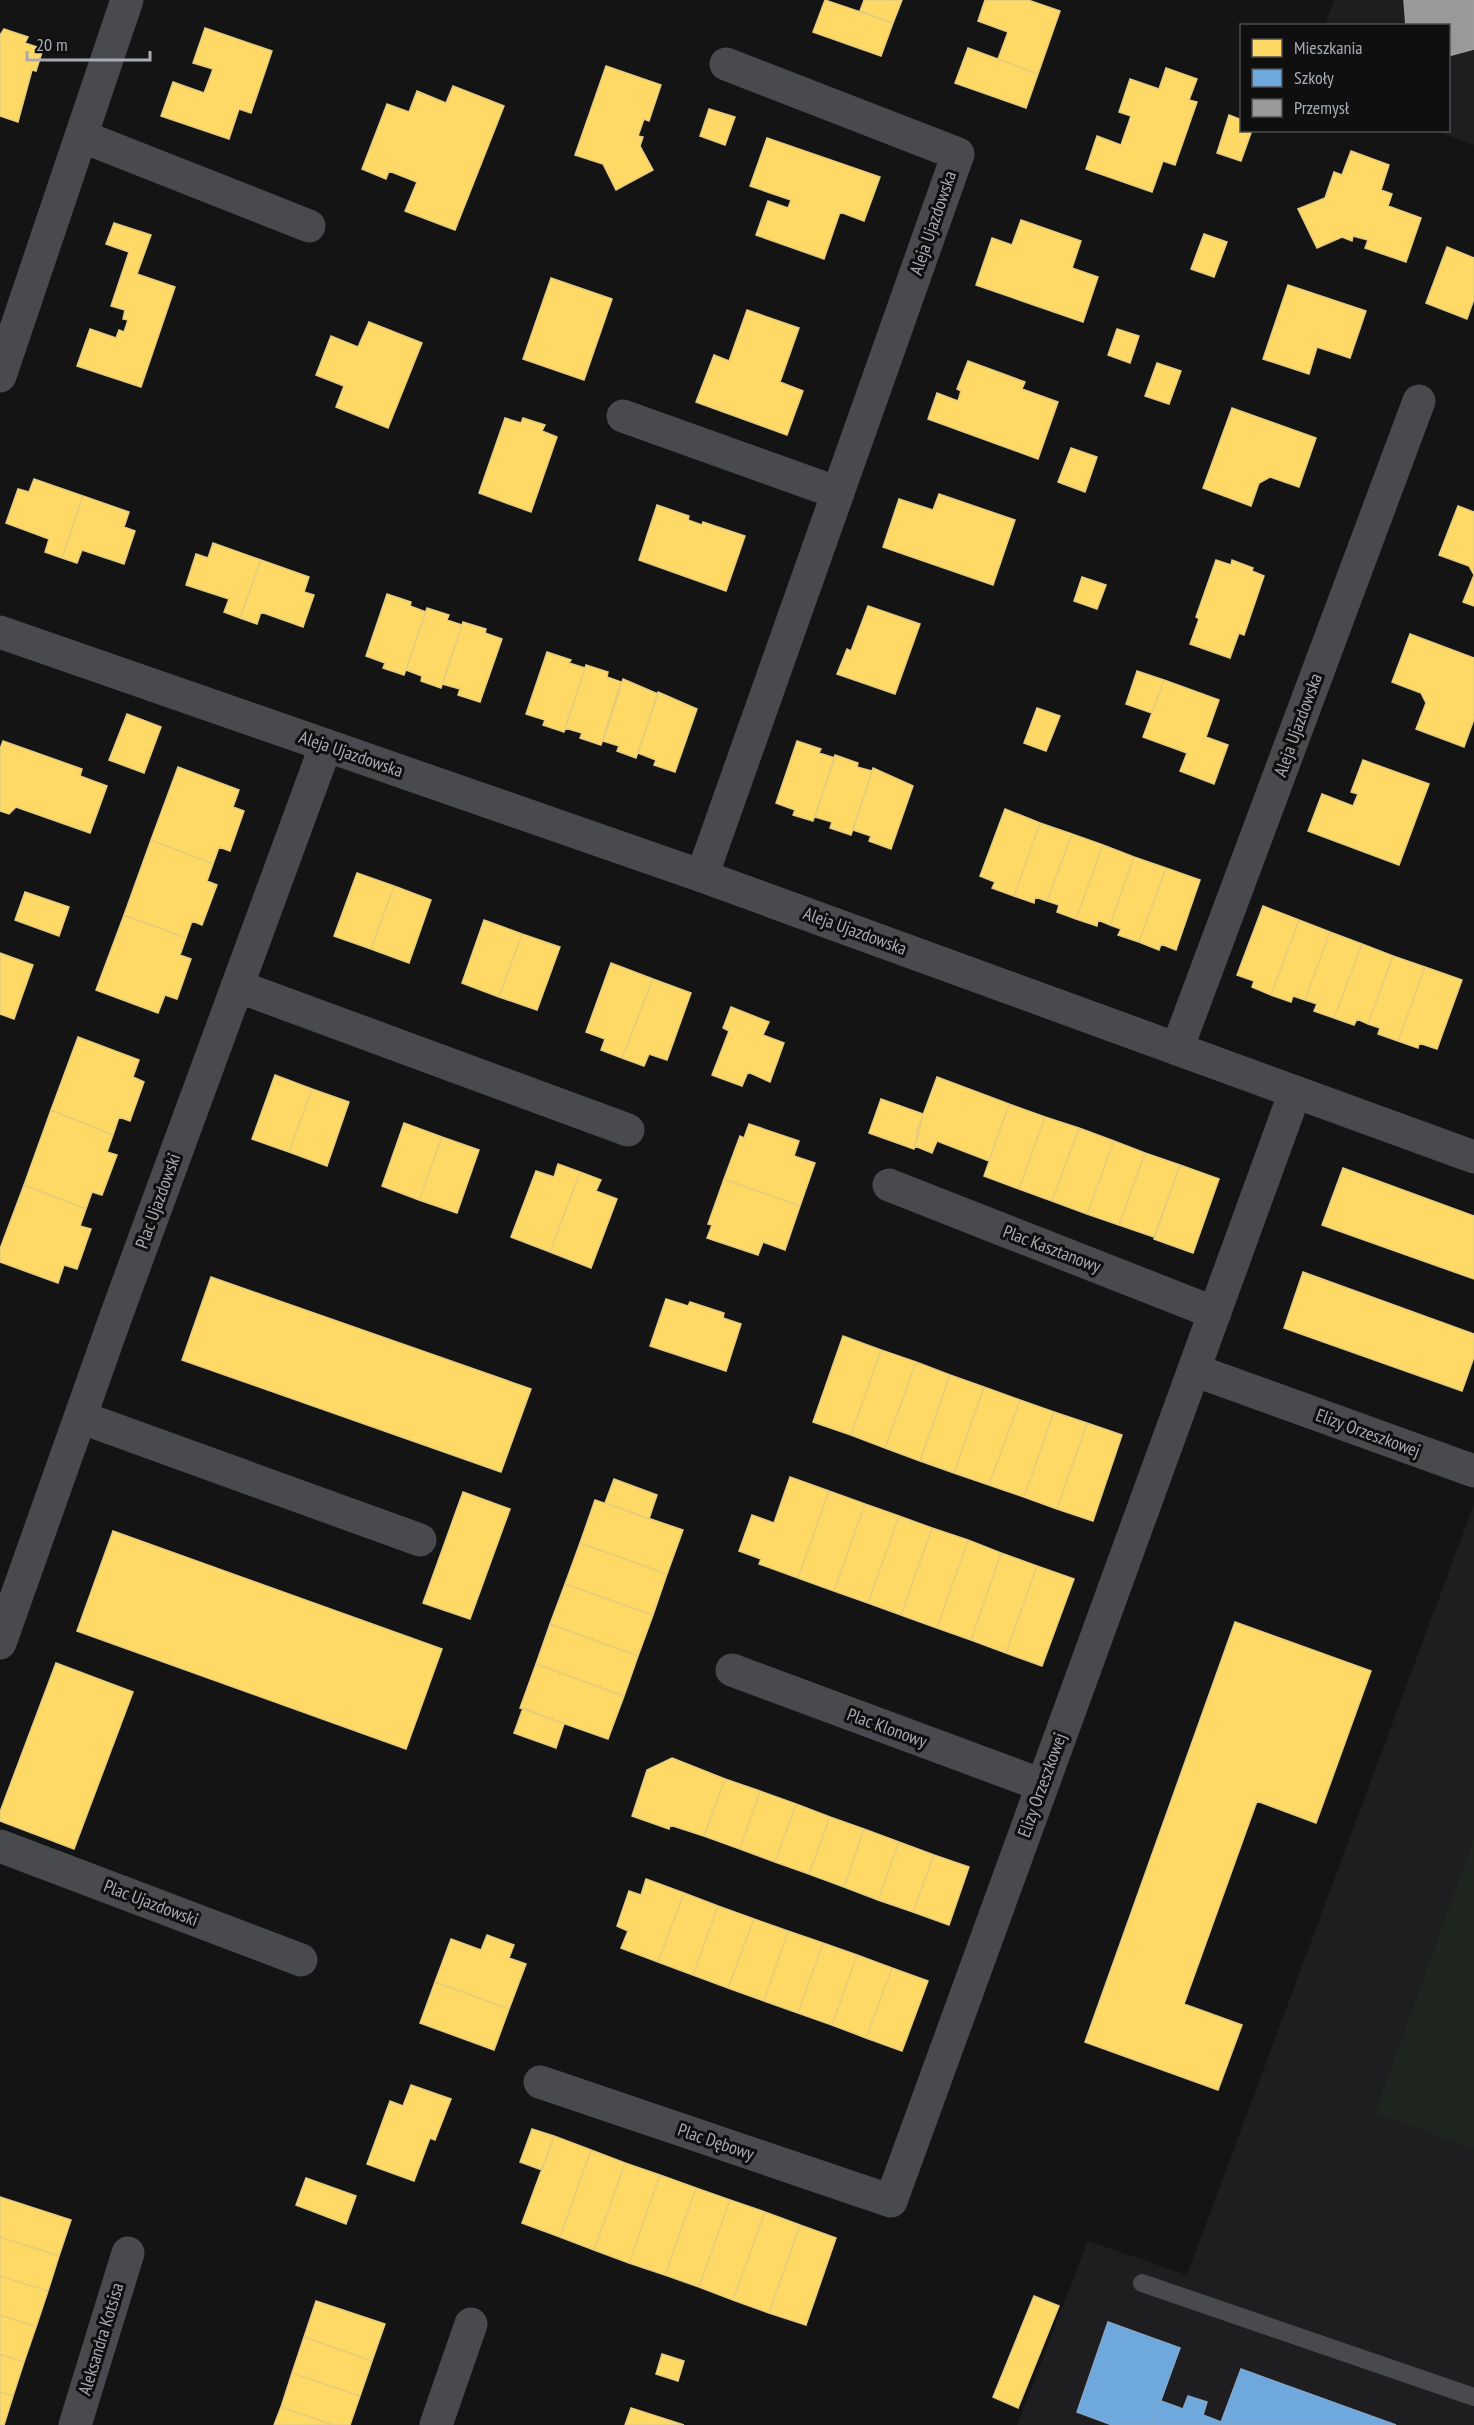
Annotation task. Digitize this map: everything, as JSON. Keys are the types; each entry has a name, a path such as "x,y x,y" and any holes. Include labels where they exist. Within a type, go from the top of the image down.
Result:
{"street":[{"path":"0,376 127,0"},
{"name":"Aleja Ujazdowska","path":"702,876 958,154 726,64"},
{"path":"81,136 309,226"},
{"name":"Aleja Ujazdowska","path":"1177,1049 1419,401"},
{"path":"623,416 838,493"},
{"name":"Aleja Ujazdowska","path":"0,632 702,876 1474,1157"},
{"name":"Plac Ujazdowski","path":"0,1642 326,745"},
{"path":"237,986 628,1130"},
{"name":"Elizy Orzeszkowej","path":"891,2201 1295,1092"},
{"name":"Plac Kasztanowy","path":"889,1185 1215,1313"},
{"name":"Elizy Orzeszkowej","path":"1194,1370 1474,1471"},
{"path":"80,1417 420,1540"},
{"name":"Plac Klonowy","path":"732,1670 1042,1785"},
{"name":"Plac Ujazdowski","path":"0,1846 302,1960"},
{"name":"Plac Dębowy","path":"540,2082 891,2201"},
{"name":"Aleksandra Kotsisa","path":"75,2425 128,2253"},
{"path":"436,2425 471,2324"}],"lane":[{"path":"1142,2283 1474,2397"}],"shaded area":[{"path":"1334,0 1474,0 1474,145 1439,132 1450,132 1450,24 1326,24"},
{"path":"1474,1504 1474,2425 1017,2425 1088,2241 1187,2275"},
{"path":"1474,1839 1474,2149 1375,2113"}],"building: Mieszkania":[{"path":"825,0 893,23 881,56 813,32"},
{"path":"864,0 902,0 893,23 860,11"},
{"path":"985,0 1028,0 1060,11 1038,74 998,59 1008,32 978,21"},
{"path":"205,28 272,51 251,113 239,109 229,139 161,116 173,82 204,93 213,69 193,63"},
{"path":"4,29 28,37 25,43 43,49 36,71 32,70 18,122 0,116 0,35"},
{"path":"968,48 1038,74 1026,108 955,83"},
{"path":"606,66 661,85 649,121 644,119 638,136 643,137 640,146 653,170 616,190 603,164 575,155"},
{"path":"1166,68 1197,79 1189,100 1197,102 1175,165 1163,161 1152,192 1086,169 1097,136 1121,145 1131,116 1119,112 1130,79 1159,89"},
{"path":"453,86 504,106 455,230 405,211 417,182 389,171 386,179 362,169 387,104 409,112 417,91 446,103"},
{"path":"709,109 735,117 725,145 700,136"},
{"path":"1229,115 1240,119 1240,132 1251,132 1241,161 1217,153"},
{"path":"767,138 880,177 864,221 840,212 824,259 756,235 768,201 788,208 791,200 750,186"},
{"path":"1351,151 1389,165 1381,190 1392,194 1388,206 1421,218 1406,262 1365,248 1368,240 1353,236 1352,241 1342,237 1317,248 1298,209 1325,198 1334,172 1342,175"},
{"path":"1021,220 1081,241 1072,268 1098,277 1083,322 976,285 992,238 1012,245"},
{"path":"114,223 151,235 137,274 175,287 141,387 77,366 90,329 116,338 119,330 124,332 128,320 123,319 125,310 111,306 129,252 106,244"},
{"path":"1204,234 1227,242 1214,277 1191,269"},
{"path":"1447,247 1474,258 1474,299 1467,319 1426,303"},
{"path":"551,278 612,299 584,380 523,359"},
{"path":"1288,285 1366,311 1350,358 1317,347 1309,374 1263,359"},
{"path":"747,310 799,328 780,382 803,391 787,435 696,402 714,355 729,361"},
{"path":"369,322 422,343 388,428 336,407 344,386 316,375 331,336 358,347"},
{"path":"1117,329 1139,336 1130,363 1108,355"},
{"path":"968,361 1025,382 1022,389 1058,402 1038,459 928,419 937,393 958,401 961,391 957,389"},
{"path":"1157,363 1181,371 1169,404 1145,396"},
{"path":"1232,408 1316,438 1299,487 1270,477 1259,483 1251,506 1203,488"},
{"path":"505,418 521,423 523,418 545,425 542,431 557,437 531,512 479,493"},
{"path":"1071,448 1097,457 1085,492 1058,482"},
{"path":"34,479 83,496 62,558 45,552 49,539 6,523 18,489 29,492"},
{"path":"939,494 1015,520 993,585 883,547 899,499 933,510"},
{"path":"83,496 129,512 124,527 135,531 124,564 82,550 77,563 62,558"},
{"path":"657,505 689,516 688,520 702,525 703,522 745,536 726,591 639,560"},
{"path":"1458,506 1474,512 1474,575 1469,566 1439,555"},
{"path":"213,543 261,560 240,618 224,612 229,599 186,585 196,554 208,558"},
{"path":"261,560 309,577 304,592 314,595 303,627 261,612 257,624 240,618"},
{"path":"1216,560 1231,565 1232,560 1253,568 1252,571 1264,576 1244,635 1239,633 1230,658 1190,644 1199,619 1196,617"},
{"path":"1474,575 1474,606 1463,602"},
{"path":"1082,577 1106,585 1097,609 1074,601"},
{"path":"387,594 411,602 410,606 426,612 404,675 383,668 385,663 366,656"},
{"path":"868,606 920,624 895,694 837,674 847,649 851,651"},
{"path":"427,608 449,615 447,620 462,625 441,688 421,681 422,676 406,670"},
{"path":"463,622 486,629 485,633 502,639 480,702 458,695 460,689 442,684"},
{"path":"1410,634 1474,658 1474,719 1464,747 1416,729 1426,703 1421,693 1392,682"},
{"path":"547,652 571,660 569,663 585,668 564,732 543,725 545,720 526,714"},
{"path":"586,665 608,672 607,677 621,682 601,745 580,738 582,733 565,728"},
{"path":"1137,671 1164,680 1152,713 1126,704"},
{"path":"623,679 658,694 636,758 617,751 619,746 603,741"},
{"path":"1164,680 1219,700 1206,737 1228,745 1214,784 1180,771 1187,753 1143,737"},
{"path":"658,692 697,709 675,772 654,765 656,760 638,753"},
{"path":"1037,708 1060,716 1046,751 1024,743"},
{"path":"127,714 161,727 144,773 109,760"},
{"path":"3,741 82,769 80,776 107,786 90,833 16,807 9,814 0,811 0,749"},
{"path":"797,741 821,749 819,753 835,758 813,821 793,815 795,810 776,803"},
{"path":"835,755 858,763 857,767 872,771 851,835 830,828 832,822 815,817"},
{"path":"1363,760 1429,784 1399,865 1308,831 1322,794 1353,806 1358,794 1351,792"},
{"path":"178,767 239,790 233,807 244,811 230,851 219,847 213,864 151,840"},
{"path":"873,768 913,786 891,849 869,841 871,836 853,830"},
{"path":"1005,809 1040,823 1014,896 992,888 995,882 980,876"},
{"path":"1040,823 1072,834 1047,901 1035,897 1034,903 1014,896"},
{"path":"1072,834 1103,845 1076,919 1057,912 1059,905 1047,901"},
{"path":"151,840 213,864 207,881 217,885 202,925 192,921 186,938 124,915"},
{"path":"1103,845 1134,857 1110,925 1098,920 1097,926 1076,919"},
{"path":"1134,857 1166,868 1139,942 1118,935 1121,929 1110,925"},
{"path":"1166,868 1200,880 1176,950 1161,944 1159,950 1139,942"},
{"path":"357,873 394,886 371,949 334,936"},
{"path":"394,886 431,900 409,963 371,949"},
{"path":"25,892 69,907 59,936 15,920"},
{"path":"1263,906 1299,920 1271,995 1252,987 1254,981 1237,975"},
{"path":"124,915 186,938 180,955 191,959 177,999 165,995 158,1013 96,990"},
{"path":"484,920 522,934 499,997 462,983"},
{"path":"1299,920 1330,932 1305,1000 1293,996 1291,1002 1271,995"},
{"path":"1330,932 1362,944 1334,1018 1314,1011 1317,1004 1305,1000"},
{"path":"522,934 560,947 537,1010 499,997"},
{"path":"1362,944 1393,956 1368,1024 1357,1019 1354,1025 1334,1018"},
{"path":"0,953 33,965 14,1019 0,1014"},
{"path":"1393,956 1425,967 1398,1041 1378,1034 1380,1028 1368,1024"},
{"path":"611,963 653,979 622,1058 601,1050 605,1039 586,1032"},
{"path":"1425,967 1462,980 1437,1049 1419,1043 1418,1048 1398,1041"},
{"path":"653,979 691,993 667,1060 649,1054 644,1066 622,1058"},
{"path":"731,1007 769,1022 763,1035 784,1043 770,1082 748,1072 742,1086 712,1075 729,1031 723,1028"},
{"path":"78,1037 139,1060 133,1077 144,1082 130,1121 119,1117 113,1135 51,1110"},
{"path":"275,1075 312,1089 289,1152 252,1139"},
{"path":"937,1077 1009,1104 989,1161 937,1141 932,1153 915,1146 919,1134 916,1134"},
{"path":"312,1089 349,1102 327,1166 289,1152"},
{"path":"881,1099 923,1114 914,1149 869,1133"},
{"path":"1009,1104 1045,1117 1019,1189 984,1176"},
{"path":"51,1110 113,1135 107,1152 117,1155 102,1195 92,1192 86,1209 24,1185"},
{"path":"1045,1117 1079,1128 1052,1201 1019,1189"},
{"path":"404,1123 442,1137 419,1200 382,1186"},
{"path":"749,1124 799,1141 794,1156 815,1163 800,1206 724,1179 740,1136 744,1138"},
{"path":"1079,1128 1114,1141 1087,1214 1052,1201"},
{"path":"442,1137 479,1150 457,1213 419,1200"},
{"path":"1114,1141 1145,1153 1119,1225 1087,1214"},
{"path":"1145,1153 1180,1165 1154,1237 1119,1225"},
{"path":"558,1164 580,1172 550,1252 511,1237 536,1171 554,1177"},
{"path":"1180,1165 1219,1179 1193,1253 1154,1239"},
{"path":"1343,1168 1474,1216 1474,1279 1322,1225"},
{"path":"580,1172 601,1180 596,1191 617,1199 591,1268 550,1252"},
{"path":"724,1179 800,1206 785,1250 763,1242 758,1255 707,1238 712,1225 708,1224"},
{"path":"24,1185 86,1209 80,1226 91,1229 77,1269 64,1265 58,1283 0,1262 0,1249"},
{"path":"1303,1272 1474,1334 1474,1357 1462,1391 1284,1328"},
{"path":"211,1277 531,1389 501,1472 182,1360"},
{"path":"666,1299 688,1306 690,1302 724,1313 723,1318 741,1324 726,1371 650,1346"},
{"path":"843,1336 881,1350 851,1435 813,1422"},
{"path":"881,1350 916,1362 885,1448 851,1435"},
{"path":"916,1362 950,1375 920,1461 885,1448"},
{"path":"950,1375 984,1387 954,1473 920,1461"},
{"path":"984,1387 1020,1400 989,1485 954,1473"},
{"path":"1020,1400 1054,1412 1024,1497 989,1485"},
{"path":"1054,1412 1087,1423 1057,1509 1024,1497"},
{"path":"1087,1423 1122,1435 1093,1521 1057,1509"},
{"path":"790,1477 829,1491 798,1578 759,1564 761,1559 739,1551 752,1515 774,1523"},
{"path":"614,1479 657,1495 649,1519 605,1503"},
{"path":"829,1491 865,1504 834,1591 798,1578"},
{"path":"463,1492 510,1509 470,1619 423,1603"},
{"path":"595,1500 683,1530 667,1574 580,1543"},
{"path":"865,1504 899,1516 868,1603 834,1591"},
{"path":"899,1516 932,1528 901,1615 868,1603"},
{"path":"932,1528 968,1540 937,1628 901,1615"},
{"path":"113,1531 442,1649 406,1749 77,1631"},
{"path":"968,1540 1001,1553 971,1640 937,1628"},
{"path":"580,1543 667,1574 653,1615 565,1584"},
{"path":"1001,1553 1037,1566 1006,1653 971,1640"},
{"path":"1037,1566 1074,1579 1042,1666 1006,1653"},
{"path":"565,1584 653,1615 638,1656 550,1624"},
{"path":"1235,1622 1371,1671 1316,1823 1257,1801 1184,2004 1242,2025 1218,2090 1085,2042"},
{"path":"550,1624 638,1656 624,1696 536,1664"},
{"path":"56,1663 133,1692 74,1849 0,1821 0,1812"},
{"path":"536,1664 624,1696 608,1739 520,1708"},
{"path":"523,1708 564,1724 556,1748 514,1733"},
{"path":"672,1758 725,1779 704,1836 670,1825 669,1829 632,1816 647,1770"},
{"path":"725,1779 760,1791 740,1849 704,1836"},
{"path":"760,1791 796,1804 775,1862 740,1849"},
{"path":"796,1804 830,1817 809,1874 775,1862"},
{"path":"830,1817 864,1829 844,1887 809,1874"},
{"path":"864,1829 899,1842 878,1900 844,1887"},
{"path":"899,1842 934,1855 913,1912 878,1900"},
{"path":"934,1855 969,1867 949,1925 913,1912"},
{"path":"646,1879 684,1893 658,1962 621,1948 628,1931 617,1926 629,1891 641,1895"},
{"path":"684,1893 718,1906 693,1975 658,1962"},
{"path":"718,1906 754,1919 728,1988 693,1975"},
{"path":"754,1919 788,1931 764,2001 728,1988"},
{"path":"788,1931 823,1943 798,2013 764,2001"},
{"path":"487,1935 514,1945 509,1958 526,1964 509,2009 435,1982 451,1939 481,1950"},
{"path":"823,1943 857,1955 832,2025 798,2013"},
{"path":"857,1955 892,1968 866,2038 832,2025"},
{"path":"892,1968 928,1981 902,2051 866,2038"},
{"path":"435,1982 509,2009 494,2050 420,2023"},
{"path":"411,2085 451,2099 435,2140 430,2138 414,2181 367,2164 390,2101 403,2106"},
{"path":"532,2129 554,2136 542,2170 520,2162"},
{"path":"554,2136 591,2150 560,2237 522,2223"},
{"path":"591,2150 625,2163 594,2250 560,2237"},
{"path":"625,2163 660,2175 629,2263 594,2250"},
{"path":"660,2175 696,2188 665,2275 629,2263"},
{"path":"306,2178 356,2196 346,2224 296,2205"},
{"path":"696,2188 730,2200 699,2287 665,2275"},
{"path":"0,2197 71,2220 59,2256 0,2237"},
{"path":"730,2200 765,2212 733,2300 699,2287"},
{"path":"765,2212 800,2225 769,2313 733,2300"},
{"path":"800,2225 836,2238 806,2325 769,2313"},
{"path":"0,2237 59,2256 48,2291 0,2276"},
{"path":"0,2276 48,2291 36,2327 0,2315"},
{"path":"1034,2296 1059,2306 1018,2408 993,2397"},
{"path":"316,2301 385,2324 372,2361 304,2337"},
{"path":"0,2315 36,2327 24,2362 0,2354"},
{"path":"304,2337 372,2361 360,2396 292,2373"},
{"path":"0,2354 24,2362 13,2396 0,2392"},
{"path":"662,2354 684,2361 678,2381 656,2374"},
{"path":"292,2373 360,2396 350,2425 333,2425 281,2407"},
{"path":"0,2392 13,2396 4,2425 0,2425"},
{"path":"281,2407 333,2425 274,2425"},
{"path":"631,2408 684,2425 625,2425"}],"building: Szkoły":[{"path":"1108,2322 1180,2348 1152,2425 1112,2425 1077,2412"},
{"path":"1241,2369 1396,2425 1220,2425"},
{"path":"1188,2396 1207,2402 1203,2415 1221,2422 1220,2425 1152,2425 1161,2401 1183,2409"}],"building: Przemysł":[{"path":"1404,0 1474,0 1474,49 1450,55 1450,24 1406,24"}]}
